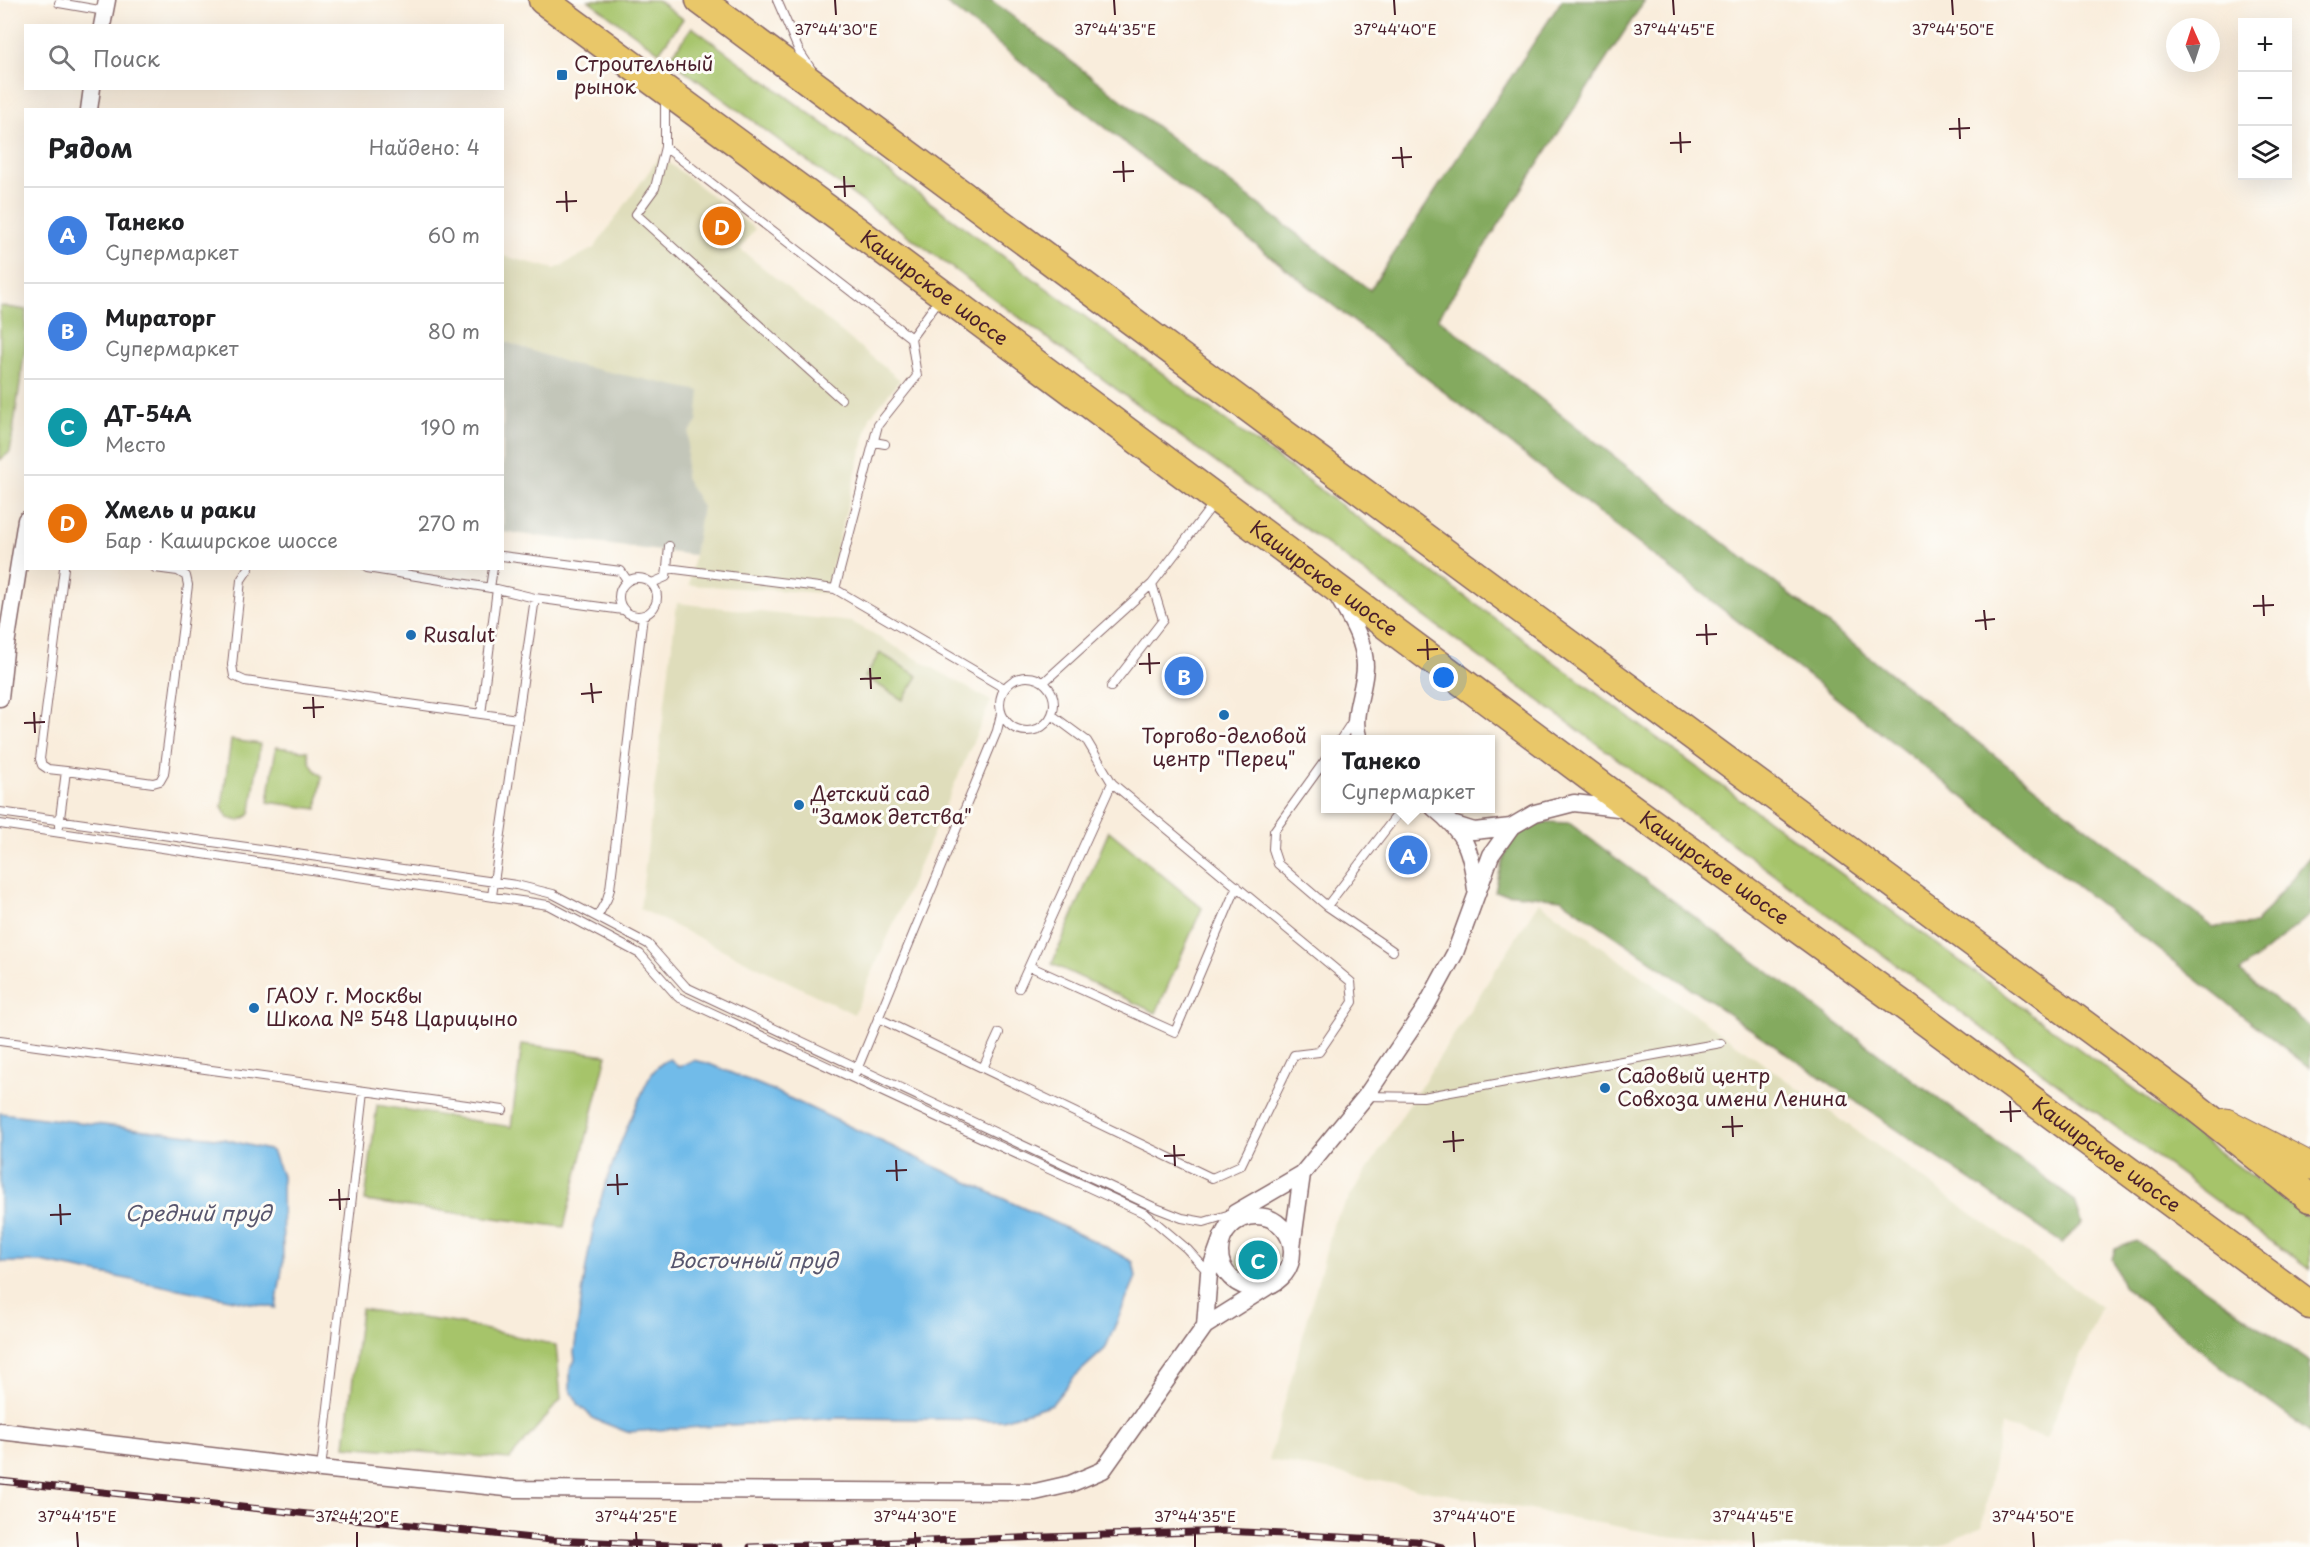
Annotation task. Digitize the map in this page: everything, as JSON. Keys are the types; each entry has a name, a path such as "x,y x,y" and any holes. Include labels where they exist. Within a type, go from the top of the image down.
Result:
{"highway":[{"name":"Каширское шоссе","path":"543,0 1218,498 1634,810 2310,1305"},
{"path":"700,0 2189,1102 2310,1198"}],"main road":[{"path":"2189,1102 2310,1166"}],"street":[{"path":"88,108 92,90"},
{"path":"0,698 2,656 23,552"},
{"path":"1329,581 1357,629 1365,666 1356,717 1357,735"},
{"path":"1455,825 1474,831 1511,827 1535,813 1574,802 1634,810"},
{"path":"1440,813 1455,825 1466,842 1473,866 1477,894"},
{"path":"1205,1326 1209,1273 1222,1237 1234,1213 1302,1174 1366,1096 1424,1010 1455,953 1491,855 1511,827"},
{"path":"0,1431 321,1469 516,1489 1035,1492 1070,1484 1103,1470 1205,1326 1278,1281 1286,1272 1291,1260 1302,1174"},
{"path":"1267,1287 1243,1286 1232,1280 1220,1260 1219,1248 1222,1237 1238,1219 1249,1215 1261,1215 1273,1219 1282,1226 1289,1236 1292,1248"}],"lane":[{"path":"777,0 799,51 828,94"},
{"path":"59,3 105,12"},
{"path":"665,89 665,147 655,188 636,214 841,399"},
{"path":"665,147 911,338 917,376 878,424 835,589"},
{"path":"911,338 943,294"},
{"path":"874,442 885,444"},
{"path":"1044,682 1152,584 1218,498"},
{"path":"652,584 666,577 669,546"},
{"path":"504,556 621,571 627,580"},
{"path":"667,568 835,589 1004,688"},
{"path":"64,570 40,759 42,765 48,769 153,783 160,781 164,774 188,585 186,576 178,571 170,570"},
{"path":"248,570 241,580 232,665 234,676 245,681 518,719"},
{"path":"380,570 494,588 535,598 623,610"},
{"path":"482,714 494,588 493,570"},
{"path":"644,579 652,584 657,600 654,608 648,614 631,616 623,610 619,604 618,595 627,580 644,579"},
{"path":"1111,687 1163,620 1152,584"},
{"path":"492,897 535,598"},
{"path":"597,917 610,889 643,616"},
{"path":"853,1078 997,731 1001,714 1000,697 1004,688 1018,678 1036,678 1044,682 1054,697 1052,715 1039,728 1022,731 1013,728 1001,714"},
{"path":"878,1018 1212,1178 1241,1165 1294,1055 1319,1052 1353,1002 1351,982 1113,783 1087,741 1052,715"},
{"path":"1343,735 1356,717"},
{"path":"1321,766 1274,831 1273,849 1278,864 1328,906 1393,951"},
{"path":"58,832 66,771"},
{"path":"1019,988 1113,783"},
{"path":"0,812 495,882 553,894 648,944 686,987 1156,1208 1182,1218 1204,1222 1234,1213"},
{"path":"1328,906 1398,813"},
{"path":"0,824 548,904 640,954 678,997 1146,1214 1179,1241 1209,1273"},
{"path":"1029,966 1175,1032 1237,886"},
{"path":"983,1068 999,1033"},
{"path":"0,1041 503,1110"},
{"path":"1366,1096 1423,1097 1721,1043"},
{"path":"321,1469 364,1091"}],"shaded area":[{"path":"660,156 755,229 740,249 900,380 870,417 825,593 689,585 702,507 685,477 689,433 697,422 571,364 504,341 504,256 555,269 594,248"},
{"path":"504,341 571,364 700,391 697,422 689,433 685,477 702,507 694,555 504,532"},
{"name":"Детский сад \"Замок детства\"","path":"677,603 852,622 991,701 854,1014 640,909"},
{"path":"1539,902 2101,1307 2046,1438 2001,1425 1982,1526 1937,1547 1776,1547 1667,1536 1269,1460 1334,1222"}],"green space":[{"path":"588,0 657,0 683,19 659,52"},
{"path":"942,0 991,0 1370,290 1562,0 1645,0 1438,318 2213,927 2255,924 2310,856 2310,915 2240,972 2310,1027 2310,1068"},
{"path":"692,27 2310,1219 2310,1270 669,59"},
{"path":"0,306 24,310 24,356 10,452 0,460"},
{"path":"880,653 918,676 903,700 865,677"},
{"path":"231,740 260,744 251,811 248,816 239,821 228,818 222,807"},
{"path":"276,747 308,751 312,765 322,776 317,809 268,802"},
{"path":"1547,822 1569,823 2075,1201 2082,1223 2062,1243 1561,899 1495,892 1504,857 1518,834 1525,829"},
{"path":"1109,831 1202,908 1156,1013 1052,964"},
{"path":"522,1044 607,1055 564,1227 365,1201 377,1105 511,1127"},
{"path":"1257,1241 1270,1247 1276,1260 1270,1273 1257,1279 1244,1273 1238,1260 1244,1247"},
{"path":"2136,1241 2310,1362 2310,1432 2228,1372 2123,1286 2112,1259 2115,1249"},
{"path":"361,1309 456,1323 556,1345 561,1399 510,1459 345,1446"}],"water":[{"name":"Восточный пруд","path":"670,1059 679,1067 693,1060 707,1063 770,1089 1106,1247 1133,1262 1136,1277 1105,1349 1073,1378 1052,1404 1003,1420 839,1418 627,1432 594,1419 579,1405 570,1389 570,1369 575,1360 574,1352 593,1229 611,1168 645,1086 657,1067"},
{"name":"Средний пруд","path":"0,1113 224,1139 272,1151 282,1176 283,1263 276,1308 41,1262 0,1262"}],"railway":[{"path":"0,1481 551,1540 719,1547"},
{"path":"750,1547 1224,1531 1416,1541 1442,1547"}],"place":[{"name":"Строительный рынок","path":"562,75"},
{"name":"Хмель и раки","path":"722,226"},
{"name":"Rusalut","path":"411,635"},
{"name":"Мираторг","path":"1184,676"},
{"name":"Торгово-деловой центр \"Перец\"","path":"1224,715"},
{"name":"Детский сад \"Замок детства\"","path":"799,805"},
{"name":"Танеко","path":"1408,855"},
{"name":"ГАОУ г. Москвы Школа № 548 Царицыно","path":"254,1008"},
{"name":"Садовый центр Совхоза имени Ленина","path":"1605,1088"},
{"name":"ДТ-54А","path":"1258,1260"}]}
